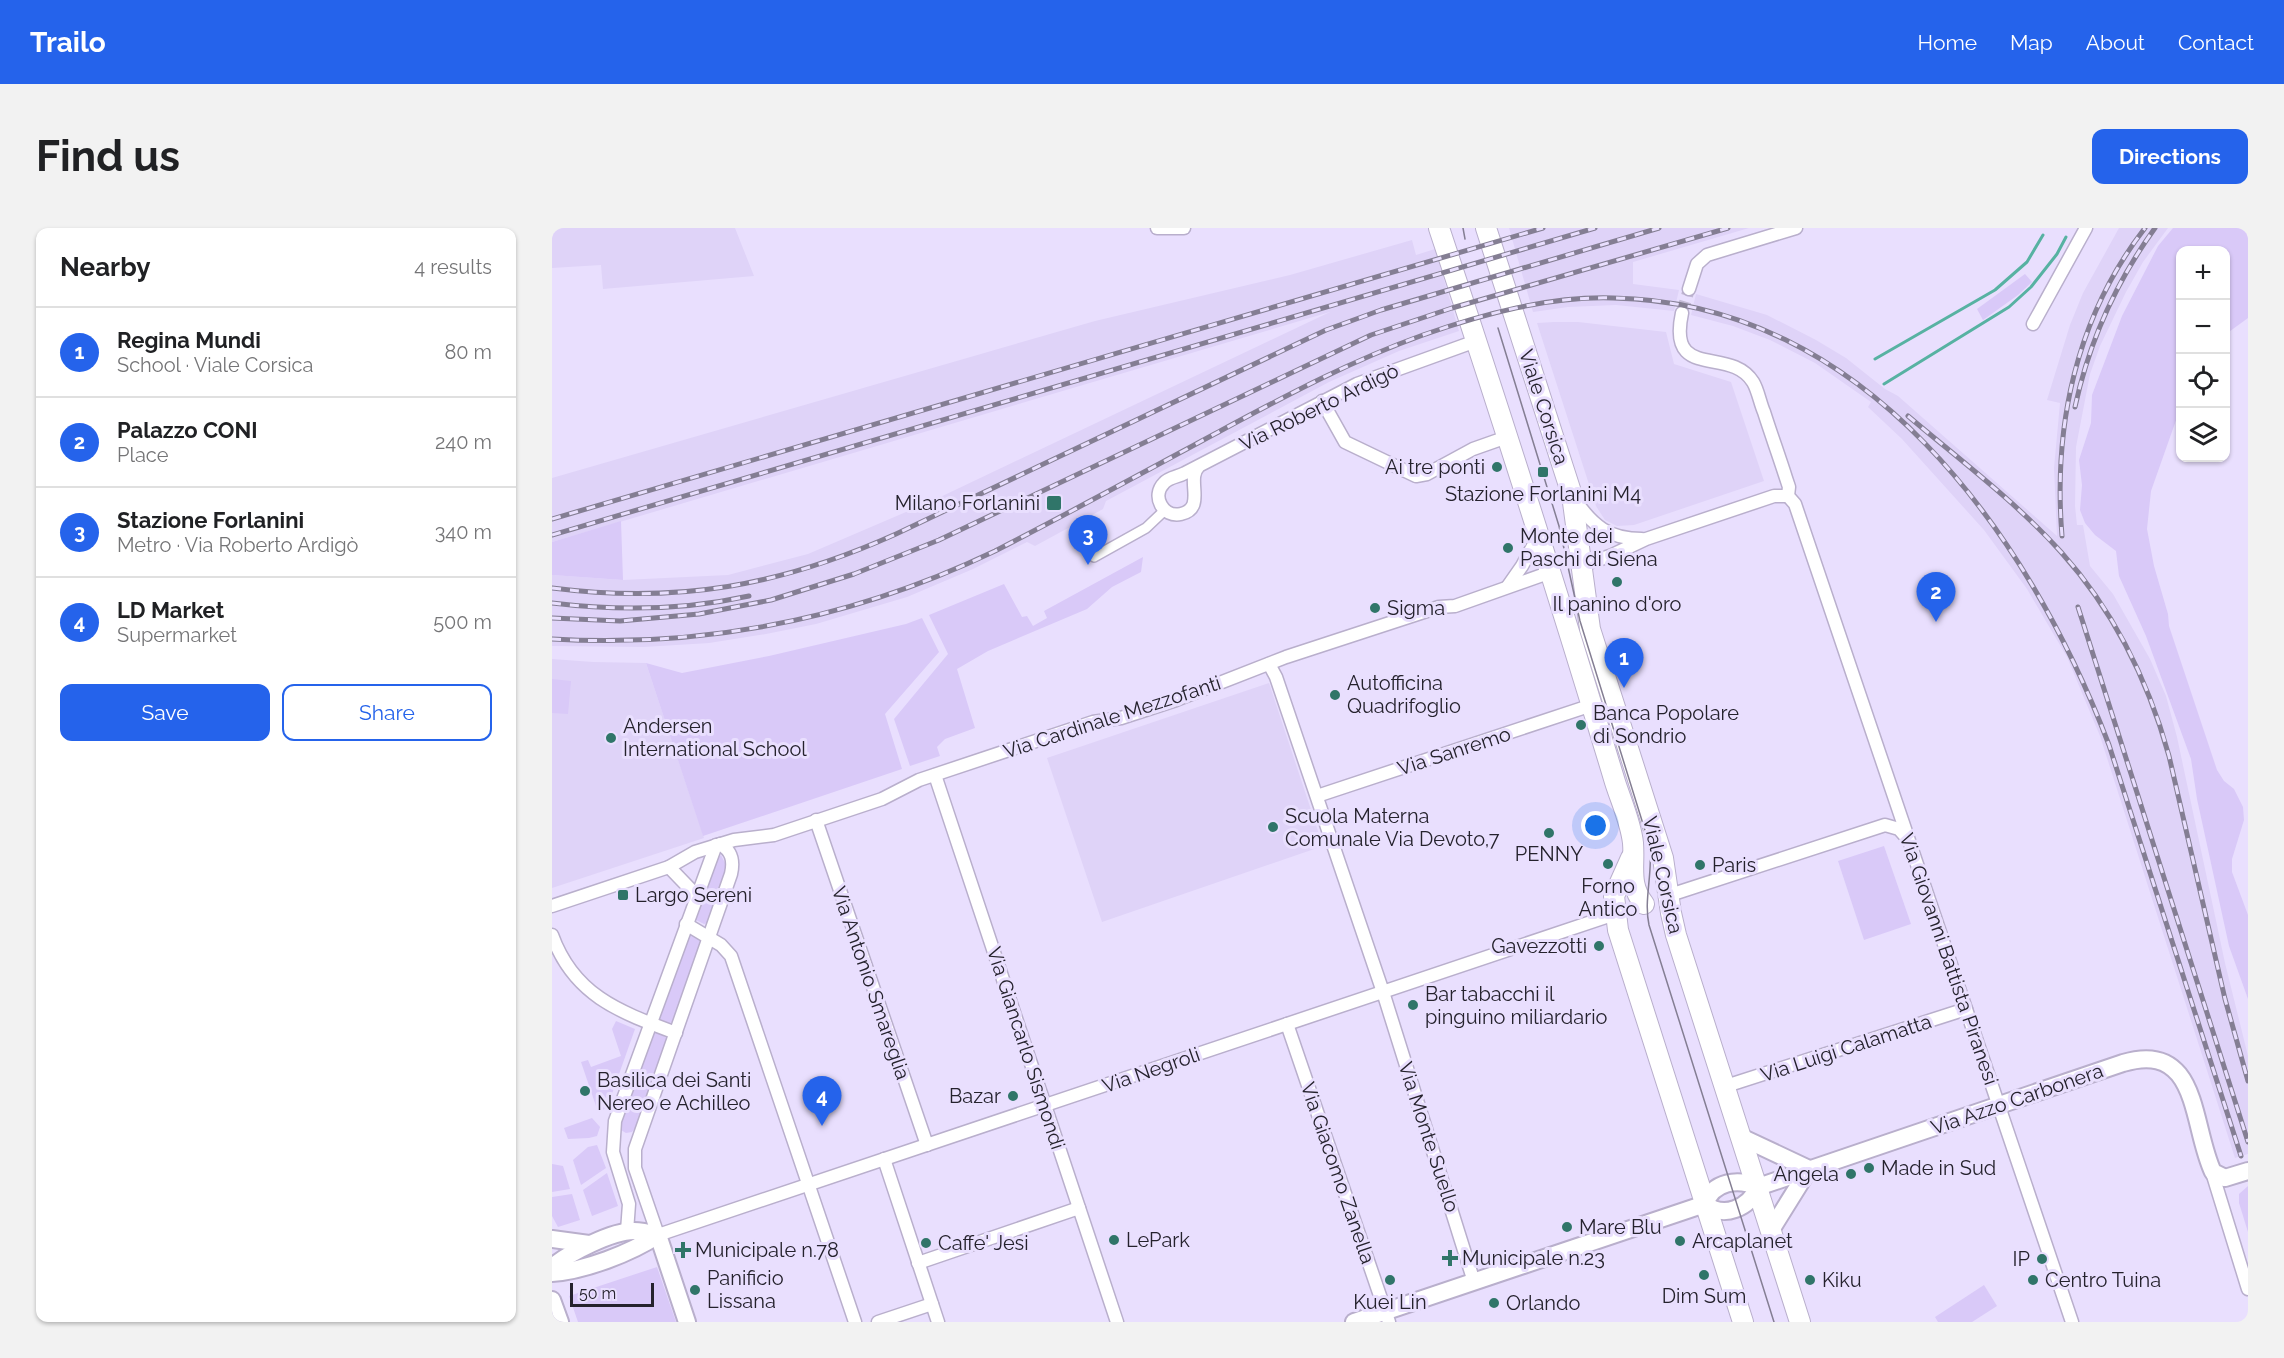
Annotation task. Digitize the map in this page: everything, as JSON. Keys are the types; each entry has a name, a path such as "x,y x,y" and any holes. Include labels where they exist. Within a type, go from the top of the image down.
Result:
{"main road":[{"name":"Viale Corsica","path":"1487,230 1572,495 1593,639 1663,858 1676,935 1743,1138 1800,1322"},
{"path":"1442,236 1539,535"},
{"name":"Viale Corsica","path":"1539,535 1629,828 1633,852 1634,884 1644,904"},
{"path":"1551,573 1582,565"},
{"name":"Viale Corsica","path":"1633,852 1615,891 1615,914 1743,1322"},
{"name":"Via Negroli","path":"1615,914 1670,895"}],"street":[{"path":"1157,228 1184,228"},
{"path":"1690,284 1696,264 1707,255 1796,228"},
{"path":"2033,324 2086,228"},
{"name":"Via Giovanni Battista Piranesi","path":"1683,313 1678,333 1679,341 1686,351 1735,368 1753,382 1789,487 1788,496 1796,504 2072,1322"},
{"name":"Via Roberto Ardigò","path":"1165,510 1158,496 1163,484 1322,401 1380,374 1476,341"},
{"path":"1322,401 1345,442 1416,477 1427,474 1473,449 1507,437"},
{"path":"1094,557 1146,528 1165,510 1176,514 1190,509 1195,499 1194,472 1199,466"},
{"name":"Viale Corsica","path":"1572,495 1590,521 1601,529 1627,539 1646,539"},
{"path":"1582,565 1610,556 1646,539 1774,496 1788,496"},
{"path":"1505,590 1522,566 1539,535"},
{"name":"Via Cardinale Mezzofanti","path":"552,906 669,867 690,854 718,844 769,836 886,797 906,785 935,775 1093,722 1115,720 1165,704 1269,664 1438,607 1455,606 1551,573"},
{"name":"Via Monte Suello","path":"1269,664 1276,677 1383,992 1474,1281"},
{"name":"Via Sanremo","path":"1317,796 1592,705"},
{"name":"Via Giancarlo Sismondi","path":"935,775 1117,1322"},
{"name":"Via Giovanni Battista Piranesi","path":"1886,825 1894,815 1895,800"},
{"name":"Via Antonio Smareglia","path":"816,820 927,1145"},
{"path":"1670,895 1886,825 1899,829 1909,841"},
{"path":"627,1232 629,1204 615,1160 612,1140 615,1121 696,895 718,844 730,853 733,862 709,939 634,1149 635,1168 687,1322"},
{"path":"669,867 696,895"},
{"name":"Via Negroli","path":"658,1235 1615,914"},
{"path":"686,924 721,945 731,956 855,1322"},
{"path":"552,935 567,965 587,989 612,1007 676,1033"},
{"name":"Via Luigi Calamatta","path":"1726,1086 1966,1009"},
{"name":"Via Giacomo Zanella","path":"1287,1024 1387,1317"},
{"name":"Via Azzo Carbonera","path":"1758,1187 2136,1059 2154,1059 2164,1063 2180,1076 2211,1169"},
{"path":"1743,1138 1809,1169 1771,1230"},
{"path":"612,1140 634,1149"},
{"path":"2205,1146 2212,1160 2220,1168 2228,1172 2245,1172"},
{"path":"884,1159 938,1322"},
{"path":"2211,1169 2223,1178 2245,1172"},
{"path":"2211,1169 2248,1289"},
{"path":"1354,1322 1387,1317 1474,1281 1705,1204 1711,1193 1727,1183 1741,1181 1758,1187 1749,1201 1735,1209 1720,1211 1705,1204"},
{"path":"918,1263 1079,1208"},
{"path":"552,1267 589,1244 627,1232 636,1231 658,1235"},
{"path":"552,1274 565,1273 632,1251 658,1235"},
{"path":"552,1239 589,1244"},
{"path":"552,1300 560,1322"},
{"path":"878,1322 932,1304"}],"shaded area":[{"path":"552,228 735,228 754,276 603,289 601,265 552,268"},
{"path":"1509,228 1749,228 1633,262 1633,284 1679,290 1674,311 1616,305 1568,307 1533,312"},
{"path":"2119,228 2168,228 2143,262 2126,292 2100,346 2090,374 2076,447 2077,525 2083,525 2090,566 2113,594 2150,659 2166,696 2177,737 2225,963 2248,1056 2248,1154 2235,1158 2100,736 2067,657 2027,589 1984,530 1902,439 1868,407 1871,402 1815,363 1770,340 1733,326 1691,315 1696,294 1767,315 1846,358 1885,389 1898,396 2057,536 2054,468 2060,403 2047,400 2070,325 2083,293"},
{"path":"2173,228 2248,228 2248,318 2230,331 2230,246 2176,246 2176,420 2151,491 2147,529 2169,626 2217,770 2224,781 2234,789 2243,807 2244,820 2232,859 2232,872 2248,915 2248,999 2229,946 2197,799 2191,759 2146,636 2119,576 2116,551 2095,535 2085,523 2080,510 2082,485 2079,460 2091,423 2092,395 2122,316 2158,246"},
{"path":"1412,240 1416,255 1435,249 1459,331 1399,351 1329,382 1106,501 1103,509 1035,546 1027,542 973,569 907,597 816,624 709,643 643,647 552,646 552,575 623,580 728,575 808,554 934,500 1330,312 552,542 552,478 1095,321 1290,275"},
{"path":"2025,274 2032,282 1983,320 1977,309"},
{"path":"1578,322 1666,332 1674,364 1731,382 1764,481 1634,525 1617,526 1605,520 1596,506 1537,323"},
{"path":"621,521 623,580 552,575 552,542"},
{"path":"1143,557 1141,572 1112,587 1087,609 988,651 957,669 975,728 945,739 937,747 940,756 910,766 894,719 948,654 929,615 1004,584 1022,617 1027,616 1033,626 1047,618 1044,611"},
{"path":"922,618 939,652 885,714 902,769 703,836 646,663 682,673 769,656 906,624"},
{"name":"Andersen International School","path":"552,659 646,663 704,838 552,888"},
{"path":"552,679 571,681 568,714 552,713"},
{"path":"1269,683 1323,846 1102,922 1047,758"},
{"path":"1884,846 1911,924 1864,940 1838,861"},
{"path":"721,855 726,865 726,872 708,923 704,924 694,919 716,860"},
{"path":"690,932 699,935 702,941 673,1021 669,1024 658,1019"},
{"path":"616,1021 635,1029 607,1108 598,1112 581,1062 588,1060 591,1067 621,1056 612,1029"},
{"path":"652,1033 666,1037 667,1041 636,1127 632,1132 626,1133 621,1130 619,1122"},
{"path":"592,1118 600,1127 597,1136 568,1139 564,1128"},
{"path":"597,1145 606,1168 581,1185 573,1160 588,1147"},
{"path":"552,1164 563,1166 570,1189 552,1192"},
{"path":"607,1173 618,1206 592,1216 583,1190"},
{"path":"2248,1186 2248,1232 2239,1203 2239,1194"},
{"path":"572,1194 580,1220 558,1227 552,1216 552,1197"},
{"path":"657,1267 676,1322 578,1322 569,1296"},
{"path":"1984,1285 1997,1306 1972,1322 1938,1322 1935,1317"}],"waterway":[{"path":"1875,359 1995,290 2027,262 2043,235"},
{"path":"1884,384 2009,307 2031,287 2057,254 2066,237"}],"tunnel":[{"path":"1682,313 1689,289"}],"tram line":[{"path":"1463,228 1465,239"},
{"path":"1498,328 1559,526 1580,621 1648,840 1650,851 1647,904 1649,925 1774,1322"}],"railway":[{"path":"552,519 1543,228"},
{"path":"552,535 1595,228"},
{"path":"552,588 643,594 686,592 769,578 811,567 896,534 1326,330 1381,310 1659,228"},
{"path":"552,618 620,621 699,614 771,600 854,574 939,540 1371,335 1452,308 1728,228"},
{"path":"2062,536 2061,454 2074,374 2086,336 2102,298 2121,262 2145,228"},
{"path":"2075,407 2088,359 2106,313 2128,270 2155,228"},
{"path":"552,639 610,641 723,633 779,624 834,611 888,594 995,551 1271,404 1346,367 1423,335 1469,320 1541,303 1589,298 1613,298 1703,310 1785,340 1859,385 1925,443 1983,511 2033,586 2075,665 2109,745 2241,1156"},
{"path":"1908,416 1987,482 2061,552 2097,598 2127,648 2151,700 2169,756 2225,999 2248,1081"},
{"path":"552,603 651,608 725,601 749,596"},
{"path":"2078,607 2248,1142"}],"place":[{"name":"Ai tre ponti","path":"1497,467"},
{"name":"Stazione Forlanini M4","path":"1543,472"},
{"name":"Milano Forlanini","path":"1054,503"},
{"name":"Monte dei Paschi di Siena","path":"1508,548"},
{"name":"Stazione Forlanini","path":"1088,565"},
{"name":"Il panino d'oro","path":"1617,582"},
{"name":"Sigma","path":"1375,608"},
{"name":"Palazzo CONI","path":"1936,622"},
{"name":"Regina Mundi","path":"1624,688"},
{"name":"Autofficina Quadrifoglio","path":"1335,695"},
{"name":"Banca Popolare di Sondrio","path":"1581,725"},
{"name":"Andersen International School","path":"611,738"},
{"name":"Scuola Materna Comunale Via Devoto,7","path":"1273,827"},
{"name":"PENNY","path":"1549,833"},
{"name":"Forno Antico","path":"1608,864"},
{"name":"Paris","path":"1700,865"},
{"name":"Largo Sereni","path":"623,895"},
{"name":"Gavezzotti","path":"1599,946"},
{"name":"Bar tabacchi il pinguino miliardario","path":"1413,1005"},
{"name":"Basilica dei Santi Nereo e Achilleo","path":"585,1091"},
{"name":"Bazar","path":"1013,1096"},
{"name":"LD Market","path":"822,1126"},
{"name":"Made in Sud","path":"1869,1168"},
{"name":"Angela","path":"1851,1174"},
{"name":"Mare Blu","path":"1567,1227"},
{"name":"LePark","path":"1114,1240"},
{"name":"Arcaplanet","path":"1680,1241"},
{"name":"Caffe' Jesi","path":"926,1243"},
{"name":"Municipale n.78","path":"683,1250"},
{"name":"Municipale n.23","path":"1450,1258"},
{"name":"IP","path":"2042,1259"},
{"name":"Dim Sum","path":"1704,1275"},
{"name":"Kuei Lin","path":"1390,1280"},
{"name":"Kiku","path":"1810,1280"},
{"name":"Centro Tuina","path":"2033,1280"},
{"name":"Panificio Lissana","path":"695,1290"},
{"name":"Orlando","path":"1494,1303"}]}
